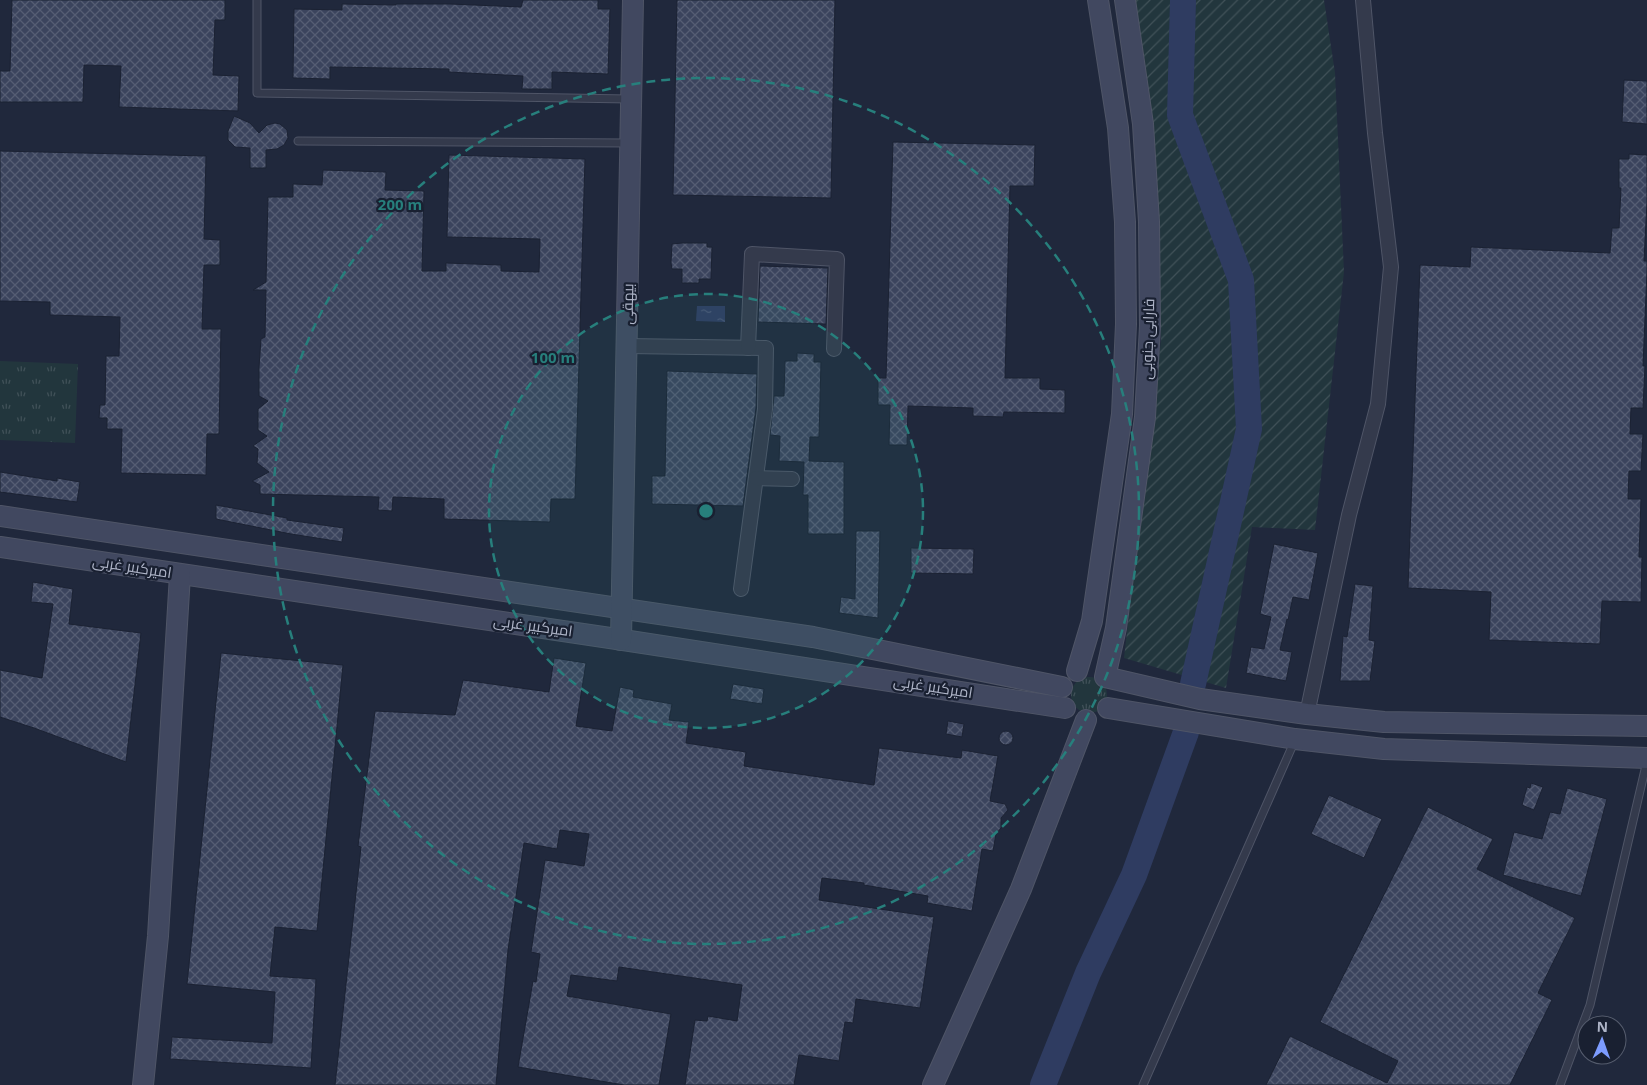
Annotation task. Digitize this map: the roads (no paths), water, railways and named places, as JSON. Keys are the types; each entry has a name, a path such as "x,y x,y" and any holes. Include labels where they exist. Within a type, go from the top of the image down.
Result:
{"street":[{"name":"بیهقی","path":"621,640 633,0"},
{"name":"فارابی جنوبی","path":"1077,671 1092,621 1122,414 1126,324 1124,222 1118,128 1098,0"},
{"name":"فارابی جنوبی","path":"1105,677 1116,628 1146,417 1150,326 1149,222 1143,124 1125,0"},
{"path":"1307,714 1349,515 1378,404 1391,267 1375,133 1363,0"},
{"path":"748,348 752,254 837,259 834,349"},
{"path":"627,346 766,348 765,409 741,589"},
{"path":"756,478 792,479"},
{"name":"امیرکبیر غربی","path":"0,516 813,637 1062,687"},
{"name":"امیرکبیر غربی","path":"0,547 1065,708"},
{"path":"142,1085 158,936 180,575"},
{"path":"1105,677 1110,684 1112,692 1108,708 1102,714 1086,720 1070,714 1062,701 1062,687 1066,680 1077,671 1092,670 1105,677 1200,699 1307,714 1384,722 1647,726"},
{"path":"1108,708 1296,739 1384,749 1647,759"},
{"path":"933,1085 1021,890 1086,720"}],"lane":[{"path":"257,0 256,93 631,99"},
{"path":"298,141 631,143"},
{"path":"1144,1085 1296,739"},
{"path":"1560,1085 1590,1005 1647,759"}],"water":[{"path":"697,306 725,306 725,322 696,321"}],"waterway":[{"path":"1183,0 1180,115 1241,280 1249,429 1193,684"},
{"path":"1043,1085 1088,973 1134,875 1186,732"}]}
